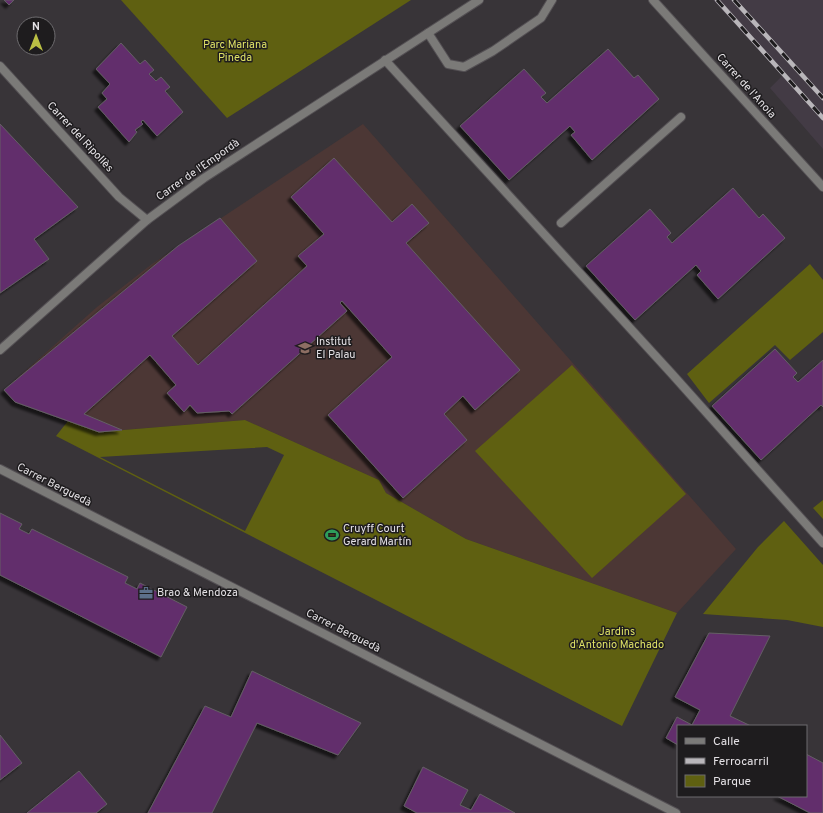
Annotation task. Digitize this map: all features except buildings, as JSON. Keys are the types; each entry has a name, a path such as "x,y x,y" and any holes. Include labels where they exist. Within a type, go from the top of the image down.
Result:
{"street":[{"name":"Carrer de l'Empordà","path":"0,350 147,220 247,149 479,0"},
{"path":"428,33 448,64 464,67 492,51 540,18 552,0"},
{"name":"Carrer de l'Anoia","path":"653,0 823,187"},
{"path":"385,60 657,358 823,543"},
{"name":"Carrer del Ripollès","path":"0,66 119,197 147,220"},
{"path":"561,223 681,117"},
{"name":"Carrer Berguedà","path":"0,470 676,813"}],"shaded area":[{"path":"713,0 823,0 823,149 770,88 782,76"},
{"name":"Institut El Palau","path":"363,124 736,549 677,613 466,539 386,493 379,480 245,420 99,432 15,402 4,390 97,307 152,264"}],"green space":[{"name":"Parc Mariana Pineda","path":"121,0 411,0 227,118"},
{"path":"810,264 823,280 823,332 790,360 775,345 709,403 687,374"},
{"path":"572,365 686,494 592,578 475,451"},
{"name":"Jardins d'Antonio Machado","path":"245,420 379,480 386,493 466,539 677,613 622,726 56,436 68,421 99,432","holes":["267,447 284,455 245,531 100,457"]},
{"path":"823,500 823,519 813,508"},
{"path":"784,521 823,565 823,627 787,620 703,614 758,547"}],"railway":[{"path":"717,0 823,118"},
{"path":"734,0 823,98"}],"place":[{"name":"Institut El Palau","path":"305,348"},
{"name":"Cruyff Court Gerard Martín","path":"332,535"},
{"name":"Brao & Mendoza","path":"146,593"}]}
